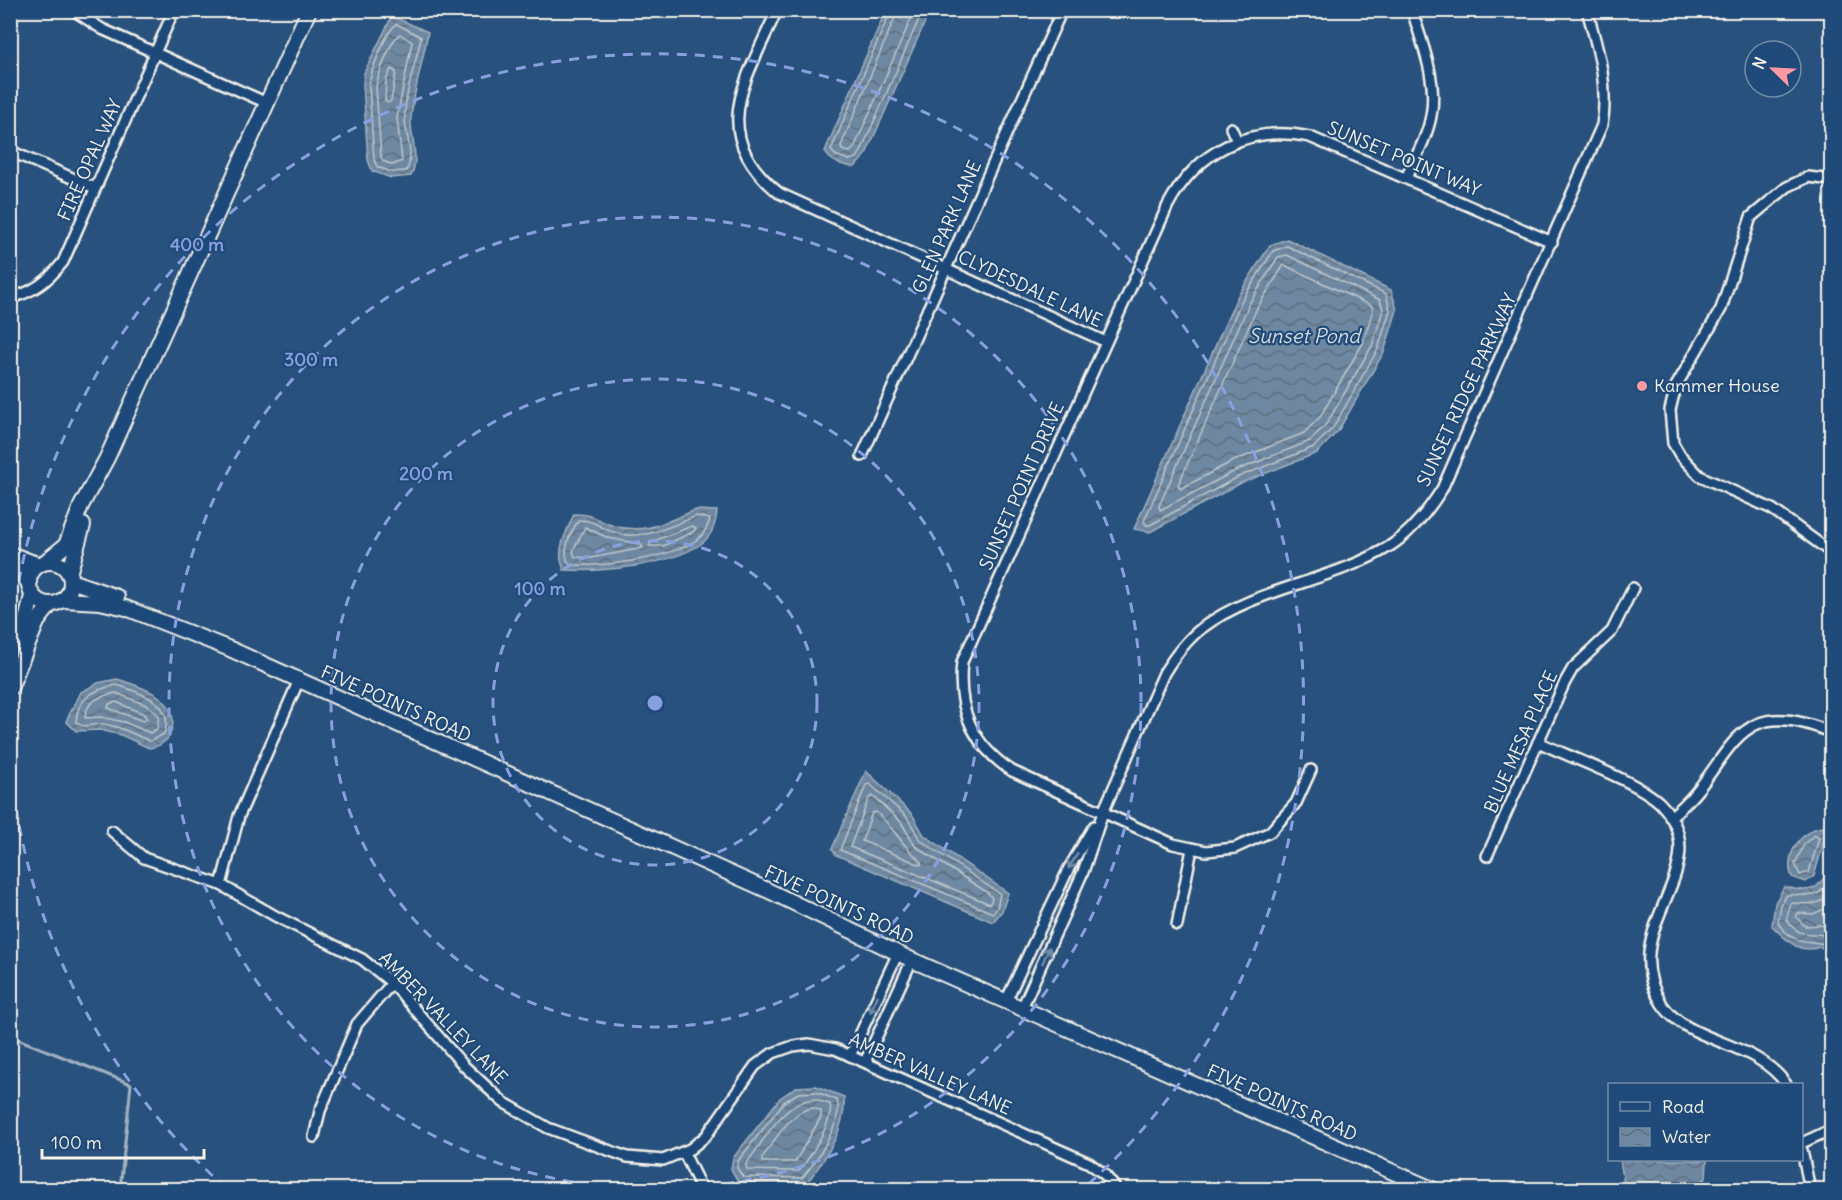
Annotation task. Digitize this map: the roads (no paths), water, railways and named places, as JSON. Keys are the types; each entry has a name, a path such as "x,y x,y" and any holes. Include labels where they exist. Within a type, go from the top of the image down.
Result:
{"street":[{"path":"74,10 102,29 267,103"},
{"name":"FIRE OPAL WAY","path":"10,298 36,289 50,279 63,262 174,10"},
{"path":"10,670 30,612 33,569 66,545 81,506 107,458 309,10"},
{"name":"CLYDESDALE LANE","path":"777,10 742,90 737,109 738,132 743,152 759,176 779,193 1106,342"},
{"name":"GLEN PARK LANE","path":"862,456 1062,10"},
{"path":"1406,178 1427,131 1433,101 1431,75 1412,10"},
{"name":"SUNSET RIDGE PARKWAY","path":"1022,1008 1083,872 1103,812 1164,673 1181,648 1201,628 1233,609 1389,546 1422,518 1442,489 1595,146 1606,106 1605,71 1587,10"},
{"path":"1232,128 1237,141"},
{"name":"SUNSET POINT WAY","path":"1237,141 1279,133 1310,137 1552,242"},
{"name":"SUNSET POINT DRIVE","path":"1237,141 1203,160 1178,186 967,648 960,677 960,693 968,723 985,750 1012,771 1173,844 1192,849 1216,851 1235,848 1270,832 1296,803 1311,770"},
{"path":"10,151 95,188"},
{"path":"1832,180 1808,177 1787,188 1751,218 1721,309 1676,386 1670,410 1673,443 1680,455 1700,476 1772,509 1832,553"},
{"path":"10,688 37,622 71,588 70,577 80,533 107,458"},
{"path":"10,554 42,564 59,564 70,577 97,592 141,602 162,611 230,649"},
{"path":"10,565 20,570 37,601 100,602 126,608 230,649"},
{"name":"BLUE MESA PLACE","path":"1487,856 1573,668 1612,631 1633,588"},
{"name":"FIVE POINTS ROAD","path":"230,649 767,890 912,960 1434,1190"},
{"path":"221,885 239,816 299,680"},
{"path":"1670,817 1687,804 1723,752 1746,730 1776,719 1792,719 1832,733"},
{"path":"1538,742 1642,790 1660,803 1670,817 1679,840 1680,861 1653,930 1648,952 1648,971 1654,989 1663,1005 1675,1017 1763,1060 1776,1070 1785,1083"},
{"name":"SUNSET RIDGE PARKWAY","path":"1006,1001 1068,868 1103,812"},
{"name":"AMBER VALLEY LANE","path":"112,831 144,858 221,885 277,917 351,952 392,983 477,1080 525,1116 556,1132 636,1159 663,1160 684,1153 706,1136 747,1077 769,1054 788,1047 809,1044 828,1047 865,1062 1089,1163 1104,1174 1117,1190"},
{"path":"1177,925 1192,849"},
{"path":"850,1056 897,953"},
{"path":"865,1062 912,960"},
{"path":"314,1137 320,1111 357,1024 392,983"},
{"path":"1803,1143 1832,1129"},
{"path":"684,1153 702,1190"},
{"path":"1803,1155 1810,1190"}],"water":[{"path":"886,10 930,11 866,154 855,167 846,166 833,161 825,151"},
{"path":"392,16 428,32 411,116 415,153 414,168 411,176 391,178 372,171 368,160 363,85 364,73"},
{"name":"Sunset Pond","path":"1287,239 1391,290 1397,310 1384,352 1338,431 1317,453 1241,483 1150,532 1134,529 1237,297 1270,245"},
{"path":"696,510 717,511 716,520 705,541 687,552 635,566 598,570 564,570 561,548 574,514 592,516 614,526 637,529 656,526"},
{"path":"117,679 148,690 165,702 171,710 173,720 171,732 163,743 149,748 121,735 100,730 76,731 66,721 81,692 98,683"},
{"path":"866,771 912,814 924,835 1008,893 1002,911 993,922 836,855 832,849"},
{"path":"1823,827 1826,835 1814,876 1806,882 1792,877 1790,861 1796,845 1808,833"},
{"path":"1831,863 1831,952 1820,947 1805,949 1799,947 1772,926 1775,903 1784,887 1808,890 1819,885"},
{"path":"816,1086 844,1097 844,1109 833,1145 812,1177 804,1186 739,1183 731,1169 733,1158 780,1098 796,1087"},
{"path":"1620,1161 1707,1161 1706,1178 1689,1189 1625,1189"}],"waterway":[{"path":"10,1036 131,1084 120,1190"}],"place":[{"name":"Kammer House","path":"1642,386"}]}
